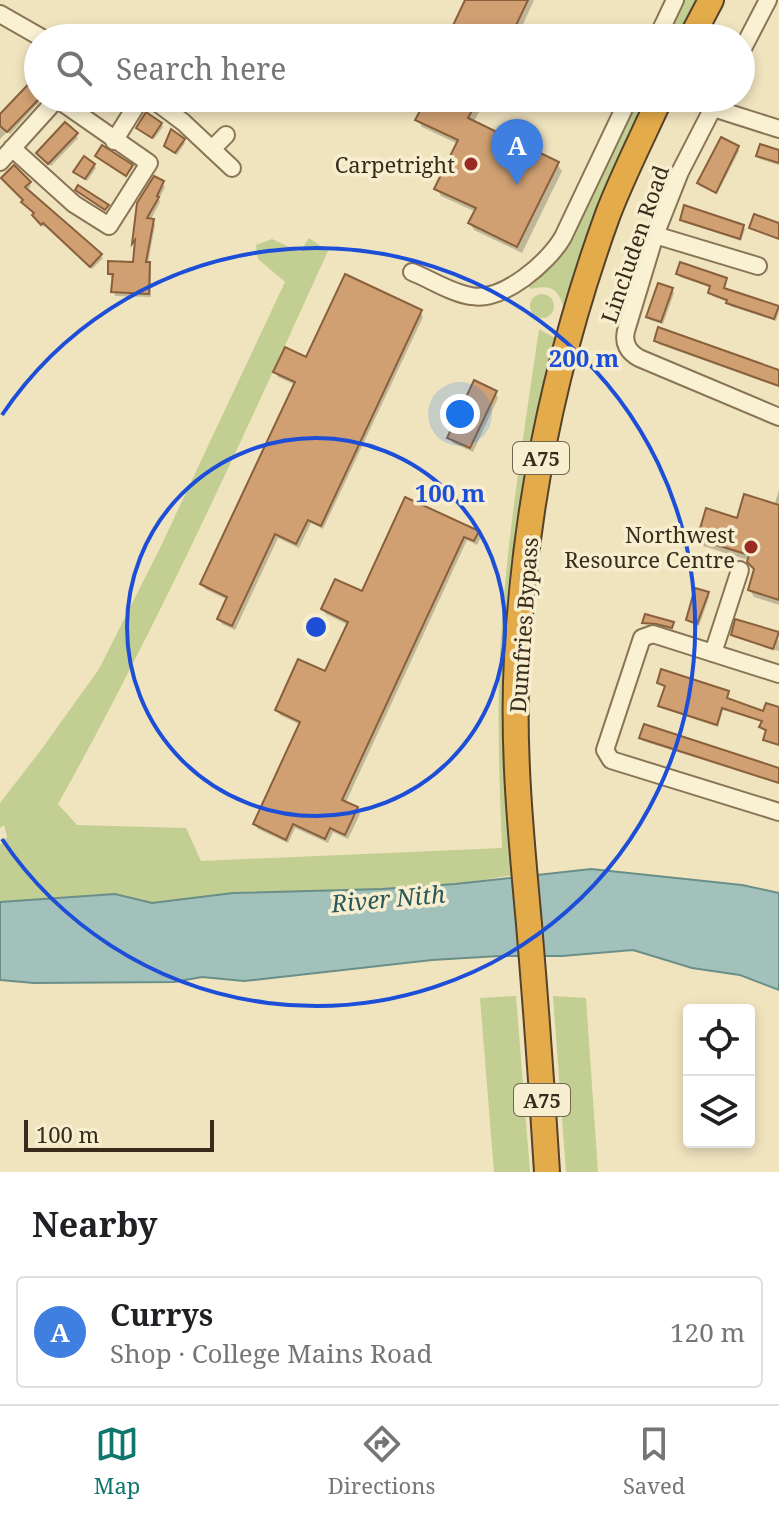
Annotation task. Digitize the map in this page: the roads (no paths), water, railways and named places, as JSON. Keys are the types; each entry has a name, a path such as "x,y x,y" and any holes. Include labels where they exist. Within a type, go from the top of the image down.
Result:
{"highway":[{"path":"698,24 711,0"},
{"name":"Dumfries Bypass","path":"547,1172 521,836 517,742 517,660 533,499 561,360 609,213 654,112"}],"street":[{"path":"664,24 675,0"},
{"path":"755,30 771,4"},
{"path":"1,15 24,28"},
{"path":"0,162 45,112"},
{"path":"12,148 74,204 109,226 149,163 75,112"},
{"path":"114,141 132,112"},
{"path":"170,112 232,168"},
{"path":"412,272 471,296 486,296 515,283 544,263 556,250 622,112"},
{"name":"Lincluden Road","path":"710,112 680,172 655,235 625,335 629,350 639,358 779,417"},
{"path":"737,112 779,129"},
{"path":"212,149 226,135"},
{"path":"655,235 758,266"},
{"path":"713,653 740,570"},
{"path":"779,674 653,634 642,638 605,750 611,760 779,812"}],"water":[{"name":"River Nith","path":"591,869 742,885 779,893 779,990 740,975 692,968 633,950 562,956 432,960 244,981 202,977 174,982 34,983 0,980 0,902 115,894 152,903 233,893 455,884"}],"place":[{"name":"Carpetright","path":"471,164"},
{"name":"Currys","path":"517,185"},
{"name":"Northwest Resource Centre","path":"751,547"}]}
